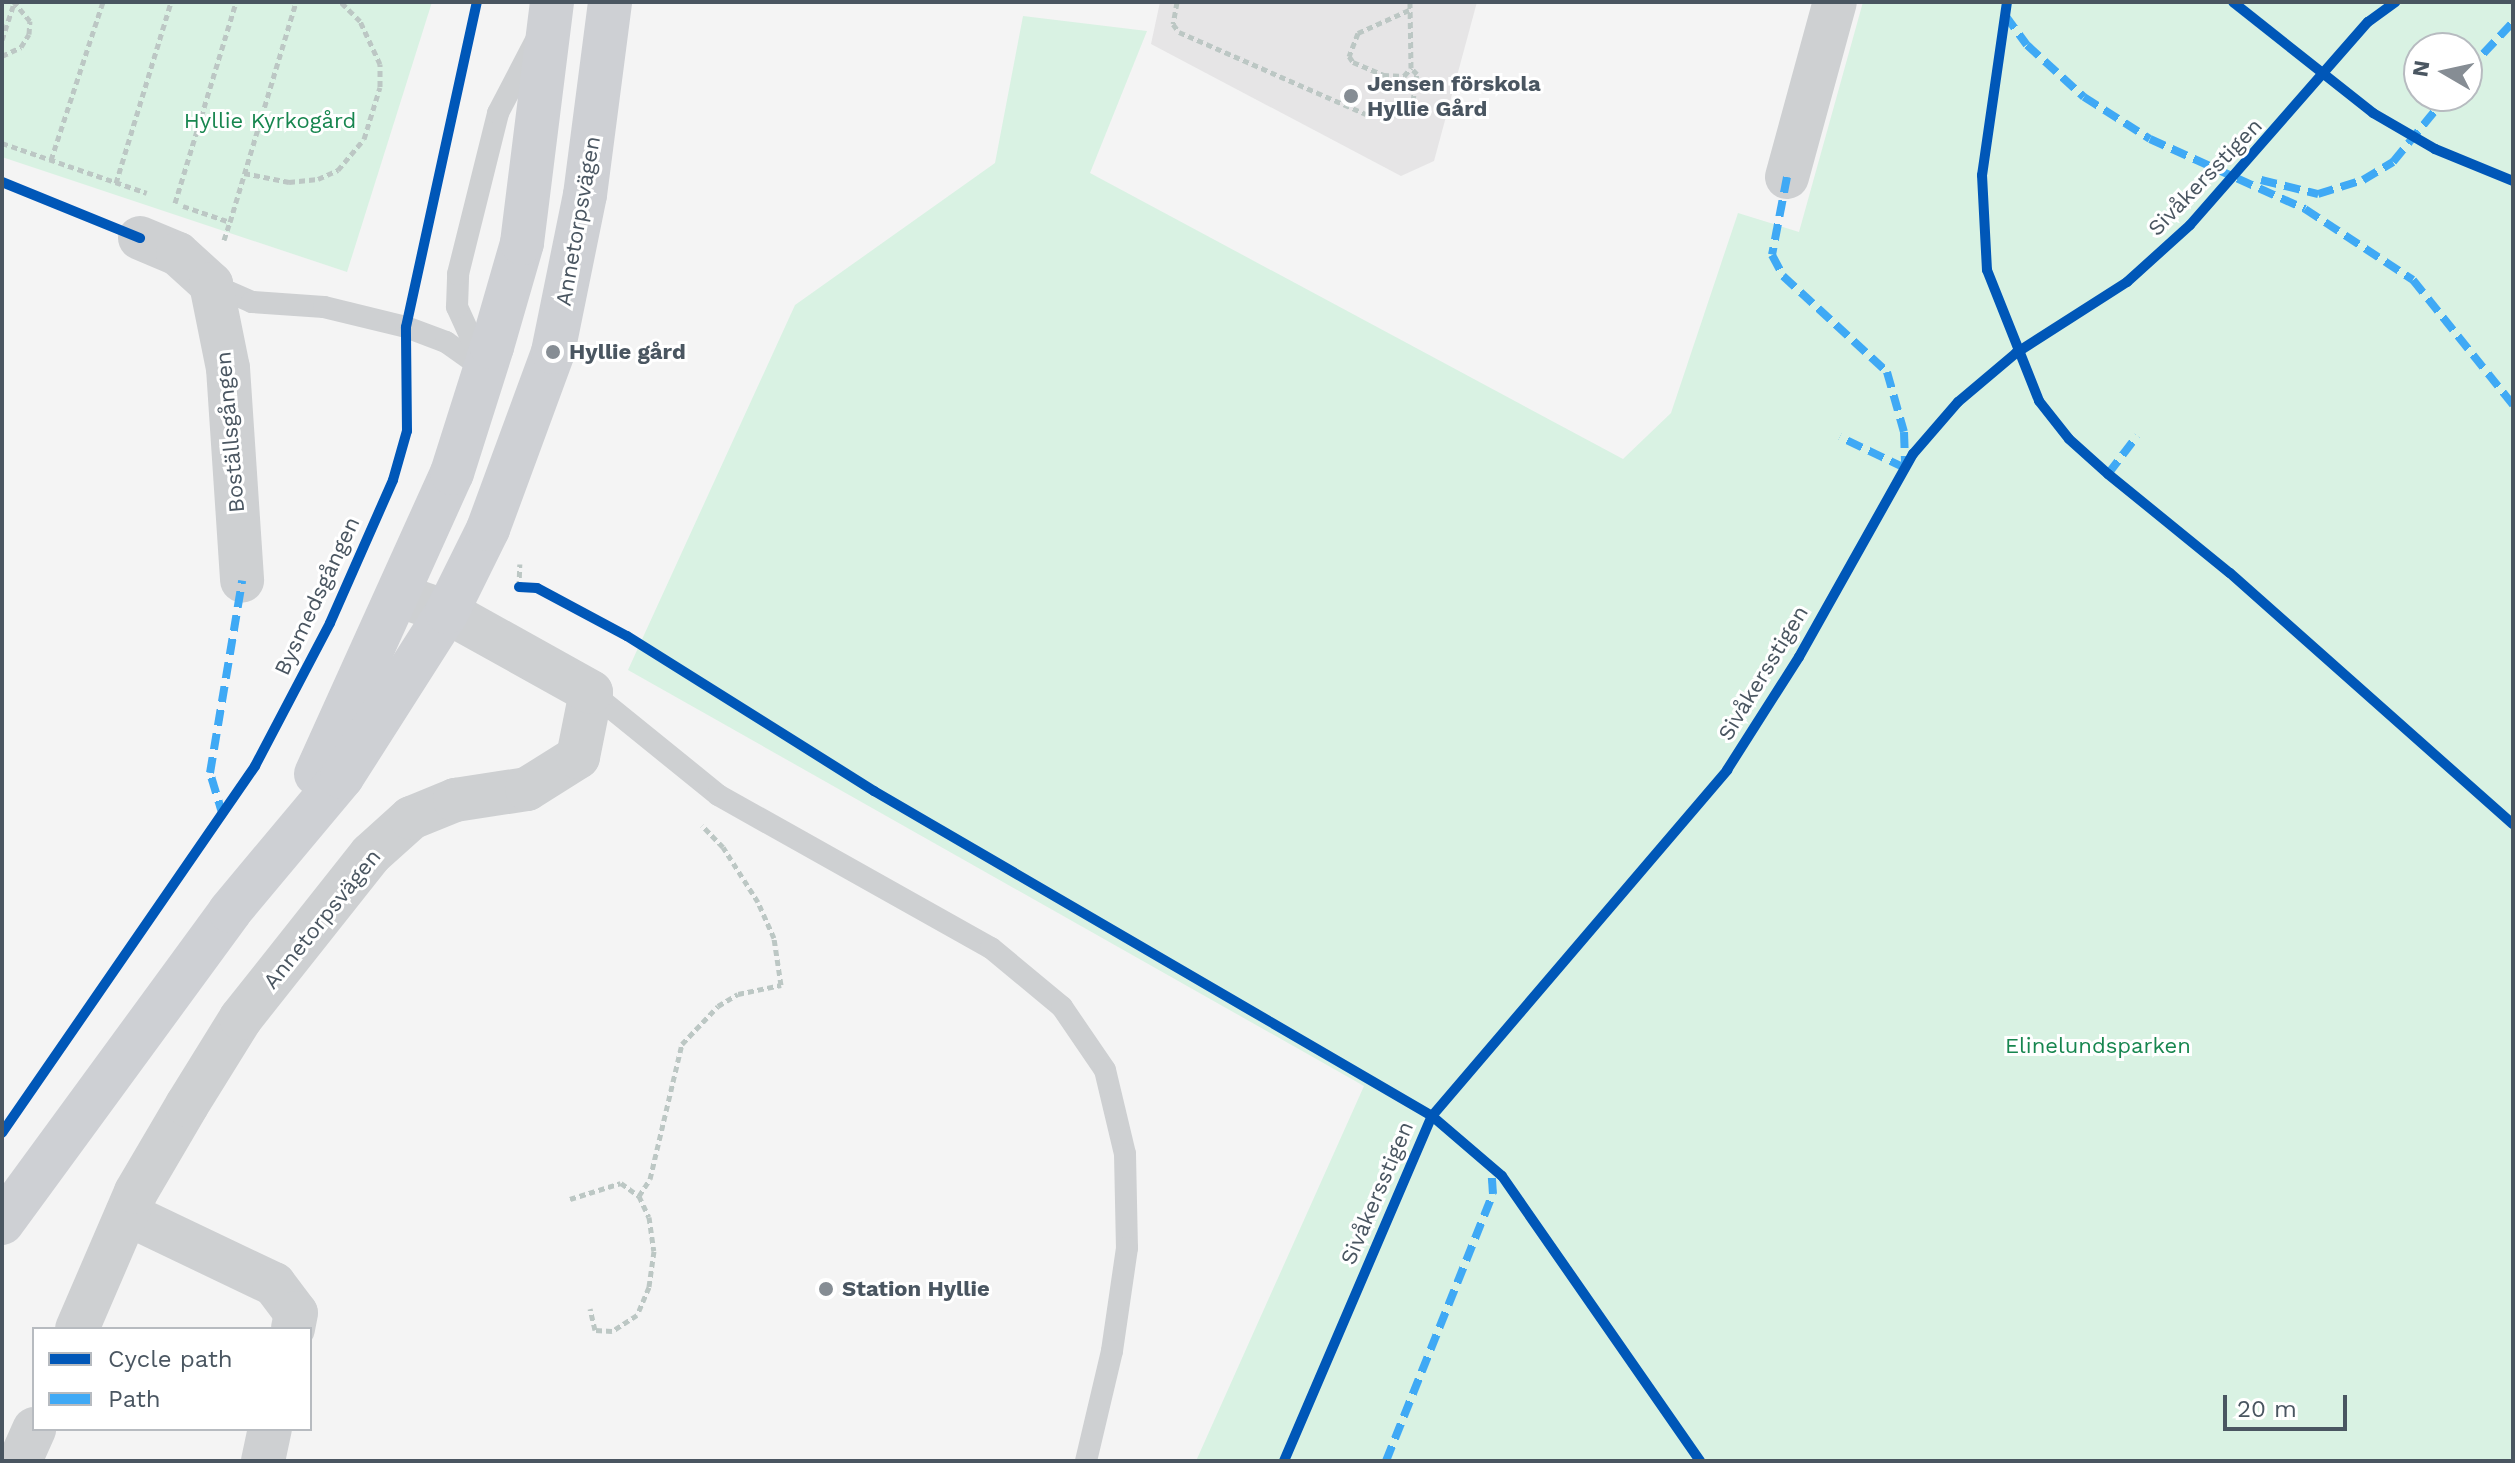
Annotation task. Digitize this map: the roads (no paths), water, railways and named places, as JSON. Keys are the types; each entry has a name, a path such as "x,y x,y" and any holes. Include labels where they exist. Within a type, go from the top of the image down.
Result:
{"main road":[{"name":"Annetorpsvägen","path":"2,1223 230,911 342,777 447,612 488,529 553,352 585,195 610,2"},
{"name":"Annetorpsvägen","path":"230,911 321,767 400,596 452,473 522,243 552,10"}],"street":[{"path":"1787,177 1835,2"},
{"path":"140,238 178,254 211,284"},
{"name":"Boställsgången","path":"211,284 228,368 242,581"},
{"path":"400,596 447,612 591,692"},
{"name":"Annetorpsvägen","path":"78,1327 127,1214 241,1018 371,854 411,818 455,800 527,789 551,778 578,757 591,692"},
{"path":"127,1214 274,1284 296,1313 293,1327"},
{"path":"20,1461 33,1431"},
{"path":"263,1461 270,1431"}],"lane":[{"path":"211,284 252,302 324,307 406,327 446,342 485,370"},
{"path":"591,692 718,795 991,948 1062,1007 1105,1070 1125,1154 1127,1248 1112,1351 1086,1461"}],"place":[{"name":"Jensen förskola Hyllie Gård","path":"1351,96"},
{"name":"Hyllie gård","path":"553,352"},
{"name":"Station Hyllie","path":"826,1289"}],"park label":[{"name":"Hyllie Kyrkogård","path":"270,121"},
{"name":"Elinelundsparken","path":"2098,1046"}]}
